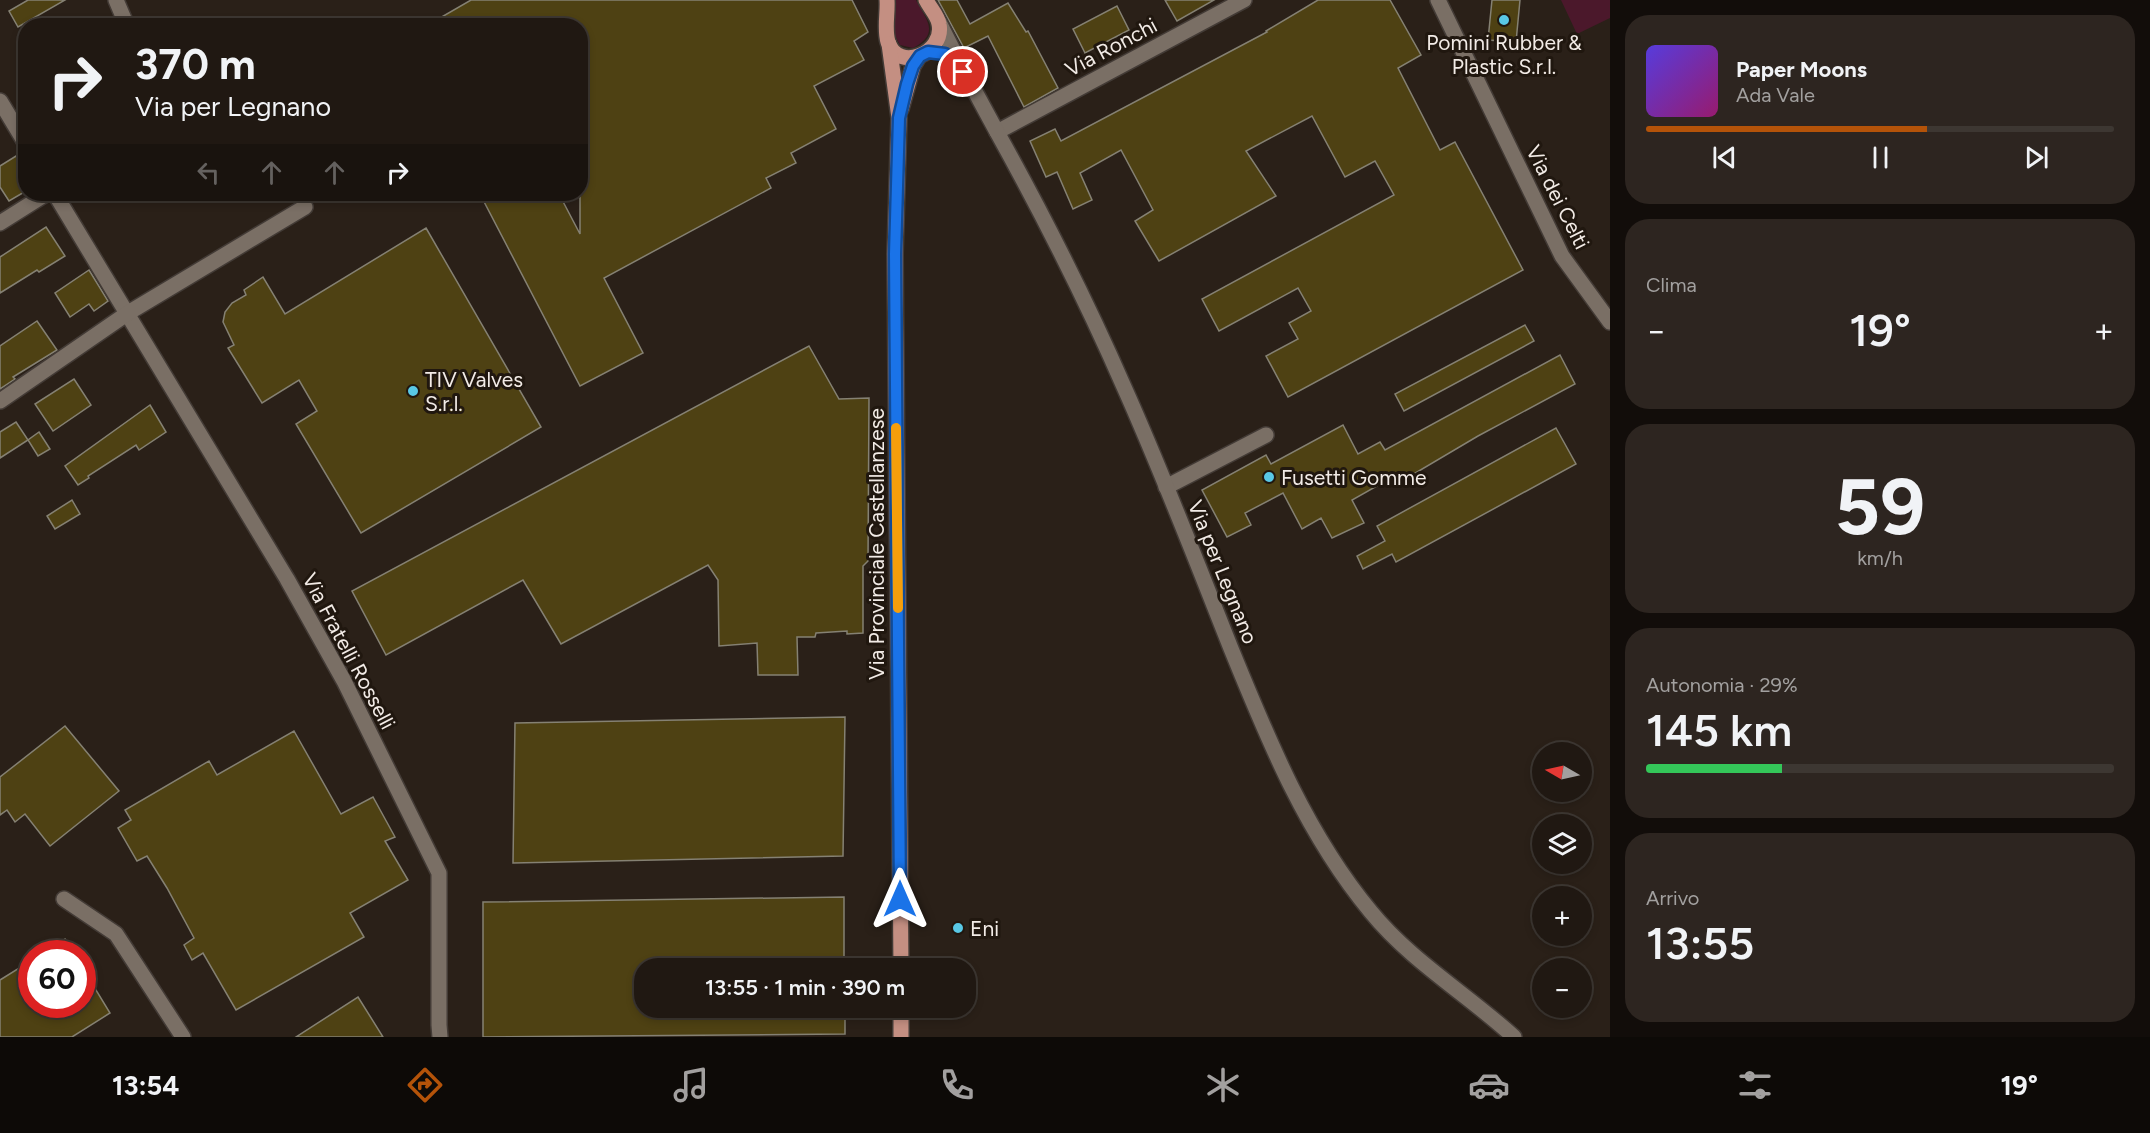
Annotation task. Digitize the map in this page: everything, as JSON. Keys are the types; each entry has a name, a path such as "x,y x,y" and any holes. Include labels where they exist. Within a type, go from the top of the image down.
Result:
{"main road":[{"name":"Via Provinciale Castellanzese","path":"887,0 889,44 899,118 895,254 901,958"},
{"path":"926,0 939,22"},
{"name":"Via Provinciale Castellanzese","path":"899,118 913,66 936,43 940,34 939,22"},
{"path":"889,44 898,55 908,58 924,54"},
{"path":"901,1018 901,1037"}],"street":[{"path":"116,0 124,18"},
{"name":"Via Ronchi","path":"997,132 1244,0"},
{"name":"Via dei Celti","path":"1438,0 1562,256 1610,322"},
{"name":"Via per Legnano","path":"939,22 963,72 1076,284 1125,388 1267,738 1299,801 1337,865 1371,912 1388,930 1514,1037"},
{"name":"Via per Legnano","path":"924,54 945,54 963,72"},
{"path":"0,101 18,131"},
{"path":"0,224 35,201"},
{"name":"Via Fratelli Rosselli","path":"59,201 287,579 344,681 440,873 440,1037"},
{"path":"0,400 128,313 305,207"},
{"path":"1166,487 1266,435"},
{"path":"64,899 116,934 183,1037"}],"shaded area":[{"path":"895,0 916,0 927,20 929,31 927,37 913,48 900,45 894,34"},
{"path":"1561,0 1610,0 1610,18 1577,34"}],"building":[{"path":"28,0 65,0 34,18 18,18 18,27 9,11"},
{"path":"471,0 852,0 868,32 854,41 864,60 814,86 836,129 791,153 796,163 766,178 771,188 604,278 643,353 580,386 484,201 563,201 580,234 580,201 588,201 588,18 440,18"},
{"path":"938,0 957,0 970,24 1008,3 1026,32 1028,31 1058,88 1024,107 988,36 964,48"},
{"path":"1165,0 1214,0 1177,21"},
{"path":"1318,0 1390,0 1421,55 1398,68 1440,150 1455,142 1523,270 1288,397 1266,356 1298,339 1289,323 1311,311 1298,288 1219,331 1202,299 1394,195 1375,161 1345,177 1312,116 1246,151 1276,196 1159,261 1135,221 1153,210 1121,150 1080,173 1092,200 1073,209 1057,172 1046,177 1030,141 1055,129 1061,141 1267,32"},
{"name":"Pomini Rubber & Plastic S.r.l.","path":"1492,0 1520,0 1516,42 1488,40"},
{"path":"1117,6 1129,30 1085,53 1073,29"},
{"path":"16,156 18,159 18,196 9,201 0,187 0,166"},
{"path":"46,227 65,256 0,293 0,257"},
{"name":"TIV Valves S.r.l.","path":"426,228 541,427 361,533 296,424 317,411 299,380 262,403 228,348 234,345 223,322 225,312 232,303 246,295 244,290 263,277 285,314"},
{"path":"89,270 108,301 94,311 89,304 70,317 55,293"},
{"path":"37,321 57,350 13,377 15,379 0,389 0,346"},
{"path":"1525,325 1534,341 1404,411 1395,394"},
{"path":"809,346 839,399 869,398 868,561 863,566 863,633 847,634 847,631 816,633 815,637 797,637 798,675 758,675 757,643 719,646 718,580 708,565 561,644 523,580 386,655 352,591"},
{"path":"1560,355 1575,384 1478,436 1402,481 1398,474 1352,500 1364,523 1332,538 1321,518 1302,529 1283,493 1245,513 1251,525 1227,537 1202,490 1266,455 1271,464 1343,425 1358,454 1380,442 1385,450"},
{"path":"74,379 91,405 53,431 35,404"},
{"path":"150,405 166,432 139,450 136,445 78,485 65,466"},
{"path":"16,422 28,440 0,458 0,432"},
{"path":"1556,428 1576,464 1396,562 1392,554 1363,569 1357,556 1385,541 1377,526"},
{"path":"39,432 50,449 38,456 28,440"},
{"path":"72,500 80,514 55,529 47,516"},
{"path":"845,717 843,856 513,863 515,723"},
{"path":"65,726 119,791 50,846 25,814 15,822 7,810 0,815 0,777"},
{"path":"294,731 341,814 373,797 395,837 385,841 408,880 350,913 364,937 236,1010 203,953 192,960 184,945 194,938 167,888 147,856 137,861 118,828 131,820 125,810 209,761 217,775"},
{"path":"844,897 844,958 634,958 634,1018 845,1018 845,1034 483,1037 483,902"},
{"path":"18,969 18,1018 96,1018 96,990 110,1013 72,1037 0,1037 0,980"},
{"path":"358,997 383,1037 296,1037"}],"slow traffic":[{"path":"896,428 898,608"}],"place":[{"name":"Pomini Rubber & Plastic S.r.l.","path":"1504,20"},
{"name":"TIV Valves S.r.l.","path":"413,391"},
{"name":"Fusetti Gomme","path":"1269,477"},
{"name":"Eni","path":"958,928"}],"route":[{"path":"900,899 895,254 899,118 913,66 920,56 936,51 945,54 963,72"}]}
